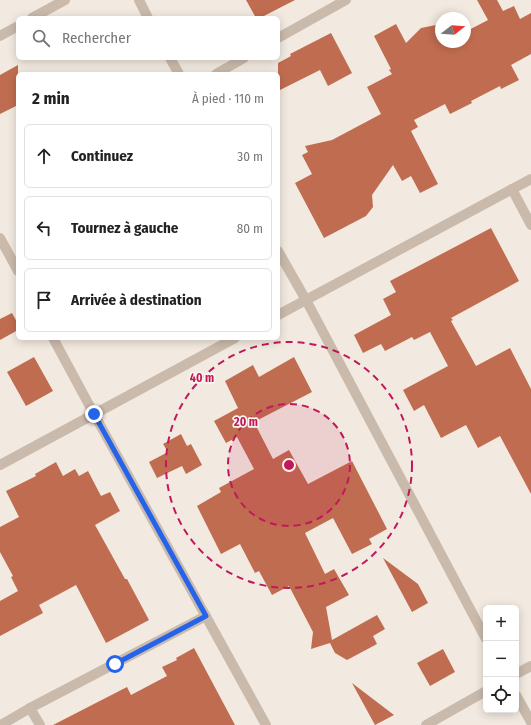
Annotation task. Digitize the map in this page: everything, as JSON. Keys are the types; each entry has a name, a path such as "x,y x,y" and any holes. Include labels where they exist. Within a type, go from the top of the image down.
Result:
{"street":[{"path":"36,16 65,0"},
{"path":"139,0 147,16"},
{"path":"280,37 346,0"},
{"path":"0,36 16,27"},
{"path":"171,60 178,72"},
{"path":"220,72 240,60"},
{"path":"280,314 531,179"},
{"path":"512,189 531,225"},
{"path":"0,238 16,268"},
{"path":"280,254 306,300 483,633"},
{"path":"55,340 94,414 266,725"},
{"path":"0,465 231,340"},
{"path":"0,725 206,616"},
{"path":"519,672 531,666"},
{"path":"426,725 483,693"},
{"path":"519,700 531,722"},
{"path":"30,708 40,725"}],"building":[{"path":"246,0 295,0 264,16 255,16"},
{"path":"477,0 497,0 503,11 514,6 520,19 531,13 531,54 511,65 519,80 501,89 500,86 450,114 445,104 414,120 418,127 411,131 438,184 420,193 411,176 402,181 393,165 372,195 373,207 366,216 324,238 295,183 312,174 302,155 308,152 305,146 332,140 381,114 367,87 392,74 389,70 391,69 374,36 396,24 406,43 421,28 435,25 435,48 471,48 471,29 488,20"},
{"path":"331,33 352,73 328,86 320,70 280,90 280,72 278,72 278,63 291,56 290,54"},
{"path":"18,65 18,72 16,72 16,106 0,114 0,75"},
{"path":"491,228 519,281 451,318 453,320 451,321 476,366 510,348 531,389 531,494 500,436 478,448 466,425 441,438 424,405 414,411 403,390 448,366 430,332 414,340 412,337 385,351 381,344 363,353 354,335 391,315 383,299 396,292 390,281"},
{"path":"12,313 16,320 16,331 0,340 0,319"},
{"path":"34,357 53,391 26,406 7,372"},
{"path":"294,357 312,392 254,422 273,459 289,450 308,484 352,461 387,529 369,539 372,544 352,554 333,518 305,533 325,574 334,569 349,595 326,607 332,640 377,615 385,629 373,636 377,644 347,660 335,653 330,643 311,649 313,632 289,586 272,595 259,571 255,573 240,544 221,554 197,506 221,492 219,488 254,469 237,437 226,443 214,421 238,408 225,381 253,365 259,377"},
{"path":"181,434 187,446 191,444 202,465 186,474 182,466 157,478 149,462 168,452 163,444"},
{"path":"56,462 63,476 75,469 79,476 88,471 101,496 110,492 120,511 95,525 149,620 106,643 76,585 39,605 43,613 0,636 0,601 18,591 11,577 13,576 0,552 0,527 19,517 6,491 36,476 35,474"},
{"path":"383,558 418,584 428,603 412,612"},
{"path":"194,648 235,725 53,725 127,687 131,695 167,676 162,667 177,660 176,658"},
{"path":"443,649 455,672 430,686 417,663"},
{"path":"352,683 394,715 375,725"}],"route":[{"path":"94,414 206,616 115,664"}]}
